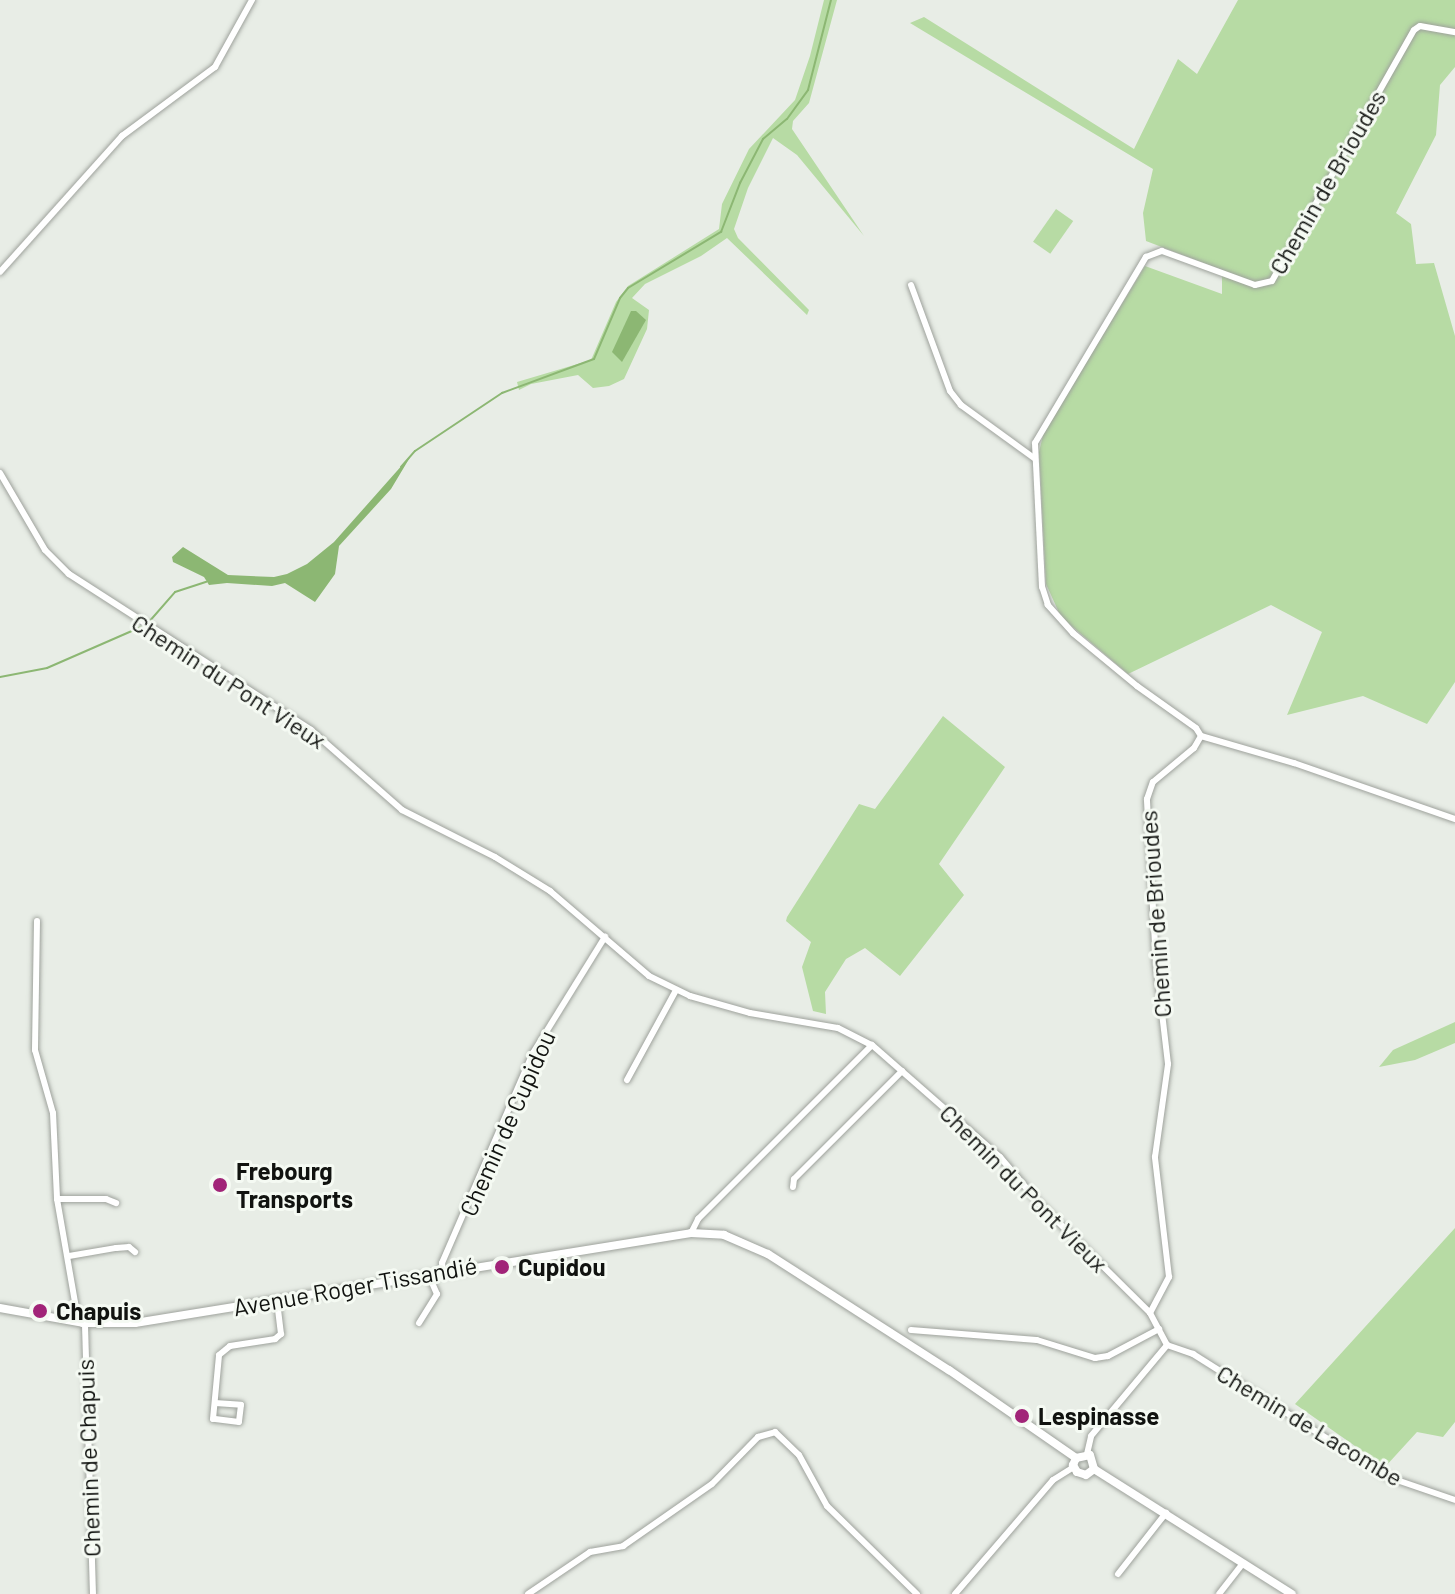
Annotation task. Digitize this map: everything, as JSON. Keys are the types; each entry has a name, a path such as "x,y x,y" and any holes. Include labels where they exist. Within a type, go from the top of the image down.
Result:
{"main road":[{"name":"Avenue Roger Tissandié","path":"0,1308 83,1323 135,1323 691,1233 724,1235 752,1244 949,1370 1075,1462"},
{"path":"1087,1454 1094,1460 1094,1469 1083,1475 1075,1462 1087,1454"},
{"path":"1094,1469 1292,1594"}],"street":[{"path":"0,272 122,136 215,67 252,0"},
{"name":"Chemin de Brioudes","path":"1150,1313 1169,1277 1155,1157 1168,1064 1155,950 1147,799 1153,782 1194,748 1201,736 1196,728 1137,686 1073,633 1048,605 1042,587 1034,458 1040,430 1146,257 1162,251 1255,285 1272,281 1414,30 1420,26 1455,32"},
{"path":"911,285 950,391 961,405 1034,458"},
{"name":"Chemin du Pont Vieux","path":"0,473 55,562 121,610 311,730 402,810 495,857 550,891 649,976 676,990 750,1013 838,1028 872,1045 1000,1157 1039,1203 1150,1313"},
{"path":"1201,736 1294,763 1455,819"},
{"name":"Chemin de Chapuis","path":"37,921 34,1035 53,1113 57,1199 78,1319 83,1323 93,1594"},
{"name":"Chemin de Cupidou","path":"443,1272 442,1263 504,1126 533,1053 605,937"},
{"path":"627,1080 676,990"},
{"path":"691,1233 698,1219 872,1045"},
{"path":"793,1187 794,1179 902,1071"},
{"path":"57,1199 106,1199 116,1203"},
{"path":"69,1256 129,1247 135,1252"},
{"path":"419,1323 437,1294 428,1274"},
{"path":"215,1403 241,1405 239,1422 213,1419 219,1355 223,1349 275,1339 281,1334 277,1299"},
{"path":"1087,1454 1091,1436 1167,1345 1150,1313"},
{"path":"911,1330 1037,1340 1095,1358 1108,1356 1159,1329"},
{"name":"Chemin de Lacombe","path":"1167,1345 1193,1354 1388,1477 1455,1500"},
{"path":"528,1594 590,1552 623,1546 712,1484 758,1437 775,1432 799,1455 827,1506 917,1594"},
{"path":"955,1594 1053,1480 1075,1462"},
{"path":"1118,1574 1166,1513"},
{"path":"1219,1594 1243,1563"}],"shaded area":[{"path":"824,0 837,0 809,103 793,121 792,129 864,236 797,155 773,138 748,188 734,229 738,238 809,310 807,315 727,238 701,256 645,284 632,298 649,310 647,329 624,379 609,386 593,388 578,375 531,384 519,390 517,382 591,360 616,302 628,286 719,229 722,204 749,149 795,100"},
{"path":"1238,0 1455,0 1455,67 1440,85 1436,135 1396,213 1411,224 1416,264 1434,263 1455,336 1455,682 1427,724 1363,696 1287,715 1322,632 1271,605 1128,674 1061,617 1046,584 1039,452 1044,431 1145,266 1222,294 1222,270 1146,241 1143,213 1153,169 910,23 924,17 1134,149 1178,59 1197,74"},
{"path":"1056,209 1073,221 1050,254 1033,242"},
{"path":"631,311 636,311 646,320 622,362 612,352"},
{"path":"412,454 391,489 339,546 335,574 315,602 285,583 272,586 209,585 204,577 173,562 172,557 183,547 228,575 274,577 287,574 307,564 334,542"},
{"path":"943,716 1005,767 939,864 964,895 900,976 865,948 846,959 825,992 826,1014 813,1011 802,967 811,942 786,921 787,917 859,804 875,809"},
{"path":"1455,1022 1455,1043 1415,1060 1379,1067 1393,1050"},
{"path":"1455,1228 1455,1422 1443,1437 1417,1432 1385,1467 1295,1404"}],"waterway":[{"path":"401,467 415,451 502,393 594,359 620,298 628,288 721,232 740,183 763,139 787,119 808,90 831,0"},
{"path":"148,623 175,592 206,582"},
{"path":"0,677 47,668 143,626"}],"place":[{"name":"Frebourg Transports","path":"220,1185"},
{"name":"Cupidou","path":"502,1267"},
{"name":"Chapuis","path":"40,1311"},
{"name":"Lespinasse","path":"1022,1416"}]}
